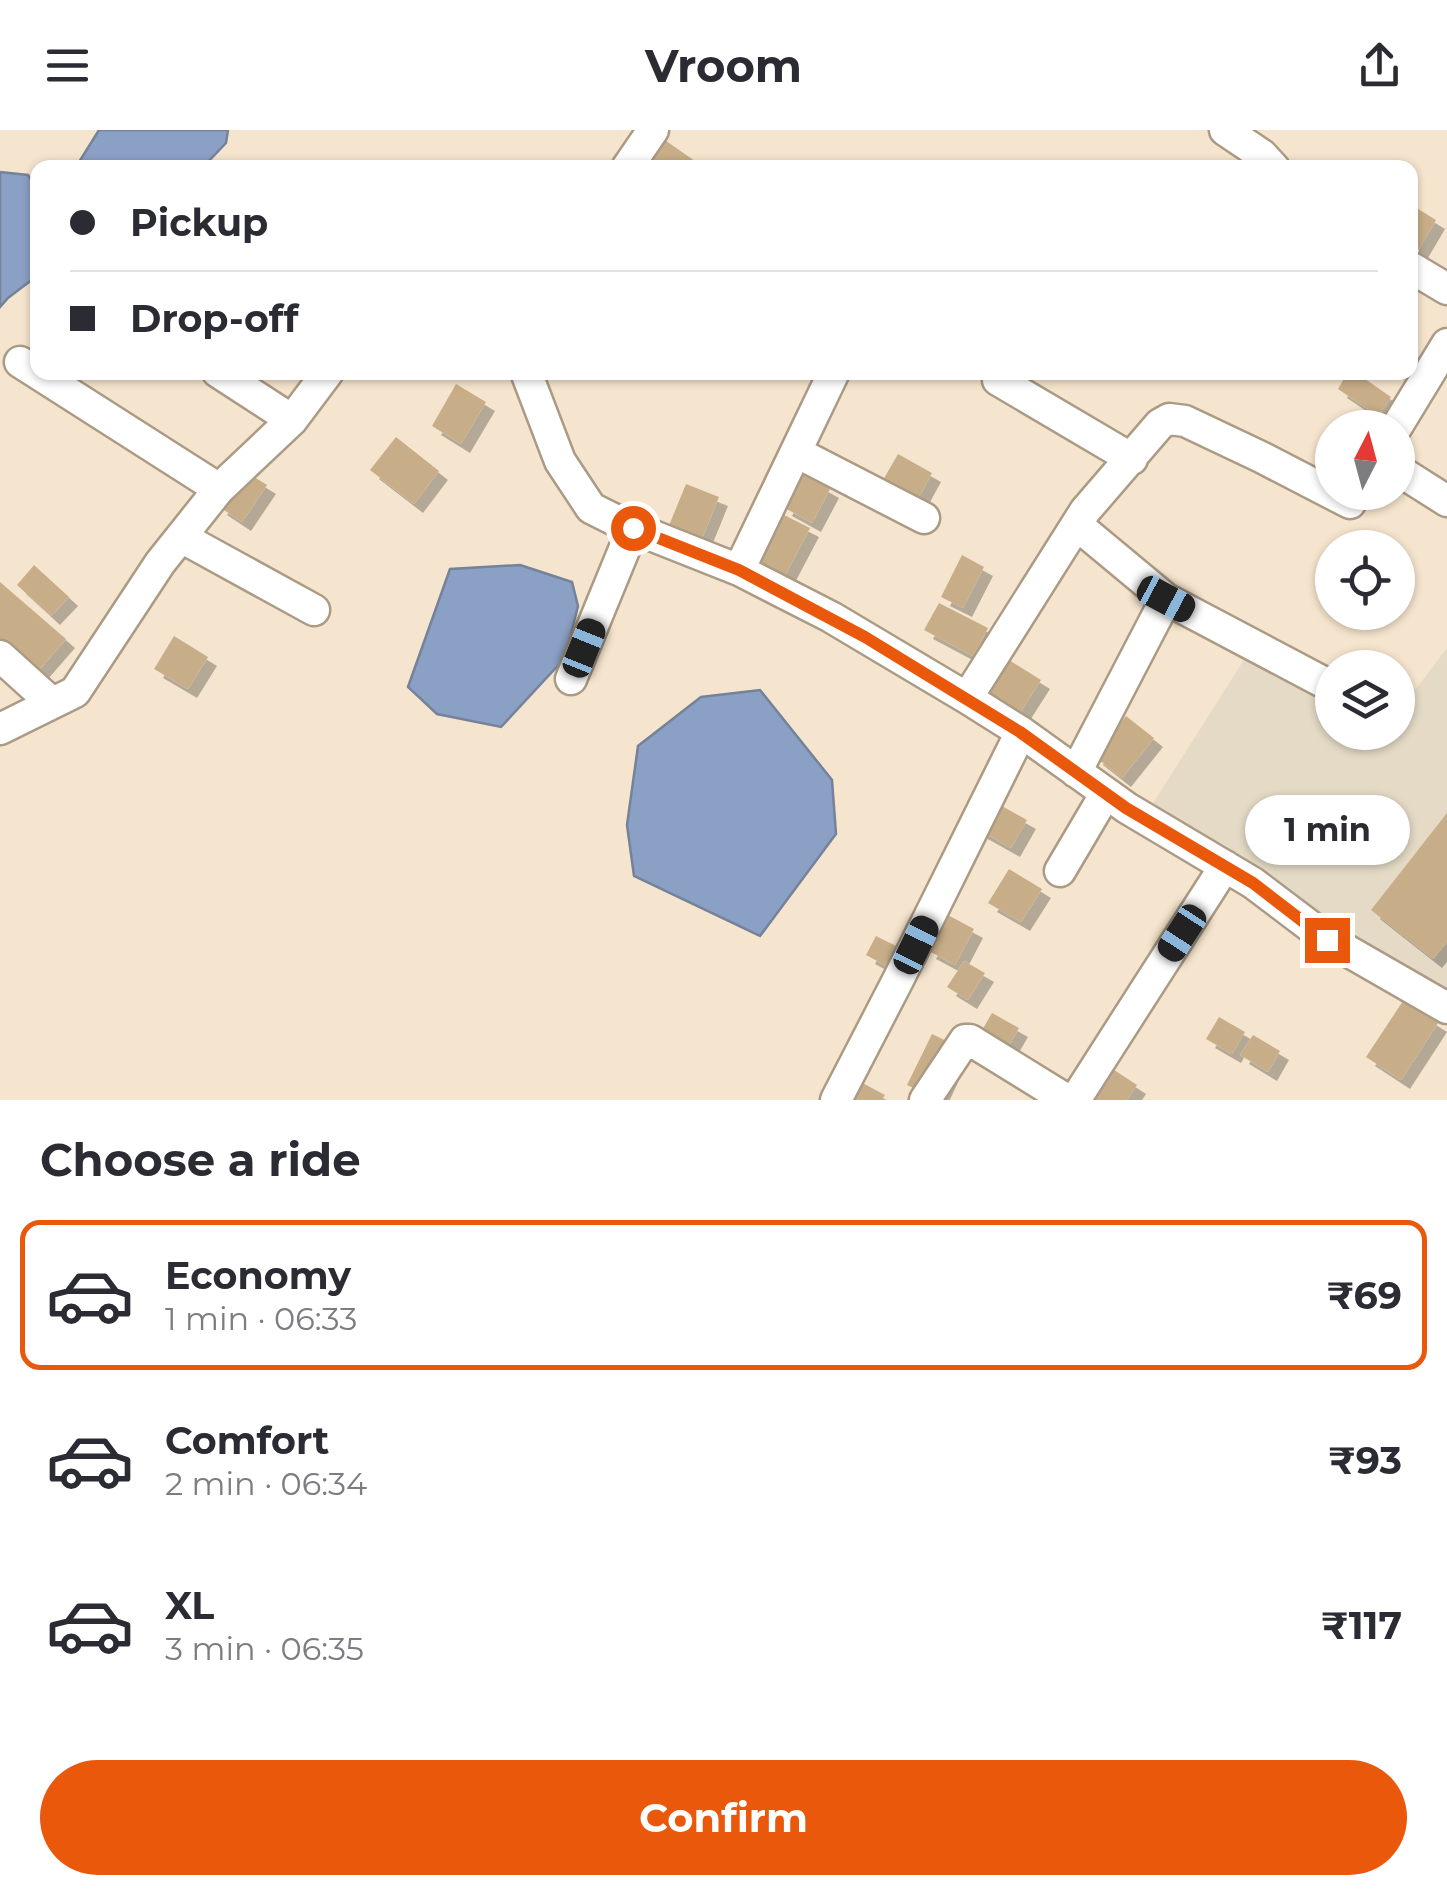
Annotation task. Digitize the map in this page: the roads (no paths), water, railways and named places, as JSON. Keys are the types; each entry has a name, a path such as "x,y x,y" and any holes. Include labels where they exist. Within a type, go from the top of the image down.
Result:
{"street":[{"path":"632,160 653,130"},
{"path":"1225,130 1267,160"},
{"path":"1418,273 1447,289"},
{"path":"1415,410 1435,392 1447,344"},
{"path":"20,362 30,368"},
{"path":"48,380 218,489"},
{"path":"230,380 292,420"},
{"path":"0,728 75,692 160,564 218,489 292,420 322,380"},
{"path":"529,380 560,461 592,508 739,570 831,617 968,698 1106,793 1253,883 1327,940 1447,1008"},
{"path":"739,570 830,380"},
{"path":"998,380 1132,459"},
{"path":"968,698 1085,511 1160,424 1169,419 1185,422 1315,485"},
{"path":"796,452 924,518"},
{"path":"1415,480 1447,500"},
{"path":"1077,525 1166,599 1315,678"},
{"path":"571,679 633,528"},
{"path":"181,537 314,610"},
{"path":"1076,772 1166,599"},
{"path":"0,656 52,703"},
{"path":"836,1100 1020,732"},
{"path":"1060,871 1106,793"},
{"path":"1075,1100 1225,866"},
{"path":"925,1100 965,1040 1067,1100"}],"water":[{"path":"99,130 228,130 226,143 210,160 80,160"},
{"path":"0,172 30,178 30,281 0,307"},
{"path":"520,565 572,582 578,606 565,658 501,727 437,714 408,687 450,569"},
{"path":"760,690 832,780 836,834 760,936 634,876 627,825 638,746 701,697"}]}
